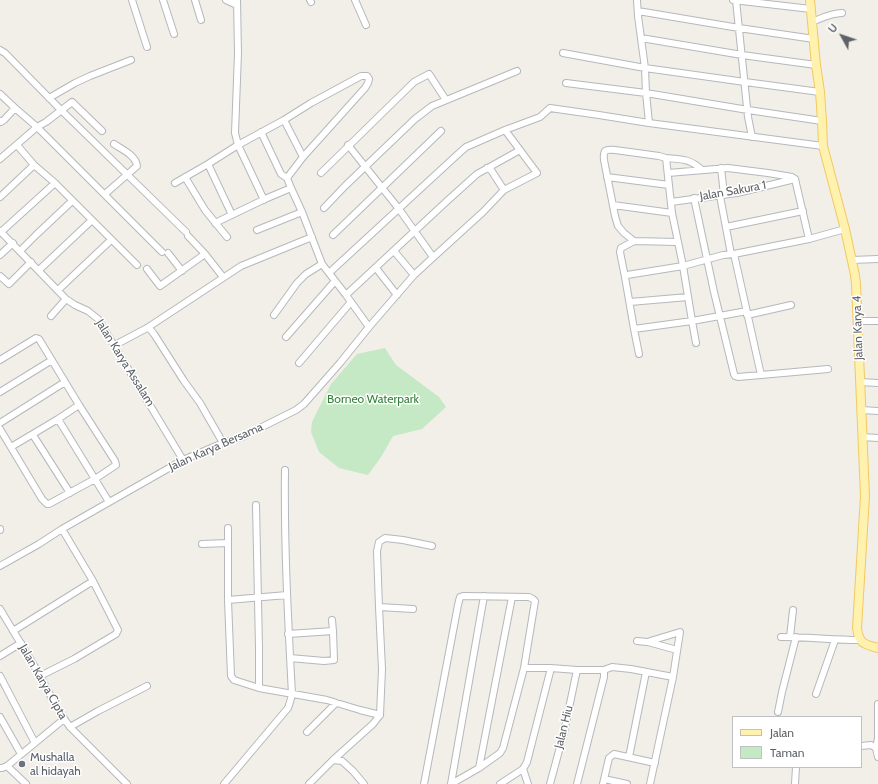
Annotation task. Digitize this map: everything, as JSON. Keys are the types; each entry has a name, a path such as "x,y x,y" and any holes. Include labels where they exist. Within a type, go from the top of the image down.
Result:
{"main road":[{"name":"Jalan Karya 4","path":"810,0 820,92 823,146 845,229 856,284 865,496 858,628 858,636 860,640"},
{"path":"860,640 866,644 878,648"}],"street":[{"path":"132,0 147,47"},
{"path":"163,0 174,34"},
{"path":"195,0 201,20"},
{"path":"226,0 237,2 238,53 235,133 238,145 264,200"},
{"path":"355,0 366,25"},
{"path":"637,0 640,38 645,68 649,123"},
{"path":"752,137 735,0 811,9"},
{"path":"638,11 814,39"},
{"path":"812,22 832,14 842,13"},
{"path":"640,38 742,55 816,65"},
{"path":"0,59 2,52 187,234 223,277"},
{"path":"563,53 645,68 820,92"},
{"path":"49,98 90,76 131,60"},
{"path":"324,208 415,119 432,106 517,71"},
{"path":"321,173 414,82 429,74 446,100"},
{"path":"175,183 312,103 361,76 367,76 369,79 365,88 303,157 287,178"},
{"path":"566,82 822,121"},
{"path":"0,94 37,127 182,271"},
{"path":"0,159 37,127 72,102 102,131"},
{"path":"0,121 1,122 4,120 15,108"},
{"path":"330,273 466,147 540,117 550,108 649,123 823,146"},
{"path":"284,120 303,157"},
{"path":"346,295 477,174 520,150 505,130"},
{"path":"333,235 441,131"},
{"path":"261,132 281,174 287,178 322,264 369,327"},
{"path":"105,194 137,166 136,162 131,156 114,144"},
{"path":"17,145 34,165 55,183 137,265"},
{"path":"348,145 399,209 433,257"},
{"name":"Jalan Karya Bersama","path":"0,566 183,460 223,443 242,437 296,410 304,404 414,275 483,212 504,190 537,173 520,150"},
{"path":"634,241 618,226 607,177 603,155 604,152 615,150 688,160 702,170"},
{"path":"666,158 672,213 696,343"},
{"path":"208,164 232,214"},
{"path":"0,197 34,165"},
{"path":"487,168 494,173 504,190"},
{"path":"721,168 722,195 726,227 761,375"},
{"path":"668,173 728,168 768,172 792,177 795,179 809,239"},
{"path":"186,177 205,210 227,237"},
{"path":"607,177 669,185"},
{"name":"Jalan Sakura 1","path":"671,202 737,193 795,179"},
{"path":"0,231 55,183"},
{"path":"215,223 291,188"},
{"path":"694,198 735,376 738,377 828,369"},
{"path":"20,251 72,201"},
{"path":"613,205 672,213"},
{"path":"726,227 803,211"},
{"path":"257,230 302,212"},
{"path":"39,270 92,220"},
{"path":"625,277 627,275 683,266 723,255 809,239 845,229"},
{"name":"Jalan Karya Assalam","path":"0,231 66,299 75,305 88,310 98,319 183,460"},
{"path":"115,345 147,328 241,266 312,237"},
{"path":"58,290 111,240"},
{"path":"639,354 620,252 621,248 634,241 677,242"},
{"path":"0,255 13,243"},
{"path":"394,251 414,275"},
{"path":"147,269 160,286 205,254"},
{"path":"852,260 878,259"},
{"path":"0,276 9,284 31,262"},
{"path":"274,315 297,283 306,274 322,264"},
{"path":"376,268 397,295"},
{"path":"286,337 335,281"},
{"path":"630,302 688,297"},
{"path":"51,316 66,299"},
{"path":"299,363 351,302"},
{"path":"634,329 692,321 720,315 747,313 791,305"},
{"path":"858,321 878,322"},
{"path":"147,328 149,328 154,334 200,403 223,443"},
{"path":"0,360 37,338 39,339 116,464 70,493 47,504 42,499 0,429"},
{"path":"0,392 52,360"},
{"path":"0,423 65,382"},
{"path":"860,382 878,383"},
{"path":"11,448 79,405"},
{"path":"861,410 878,411"},
{"path":"58,419 109,502"},
{"path":"33,435 70,493"},
{"path":"862,436 878,438"},
{"path":"224,784 288,708 292,694 288,634 285,470"},
{"path":"256,505 259,688"},
{"path":"228,528 228,600 231,676 234,680 259,688 315,698 380,715"},
{"path":"40,676 74,659 118,632 93,581 62,529"},
{"path":"309,784 373,724 380,715 382,669 377,551 379,542 385,538 404,540 432,546"},
{"path":"202,544 228,542"},
{"path":"13,631 93,581"},
{"path":"228,600 287,595"},
{"path":"424,784 456,612 460,598 463,596 529,597 535,601 524,668 503,748 500,753 479,768 451,784"},
{"path":"451,784 484,596"},
{"path":"479,768 512,597"},
{"path":"379,607 413,609"},
{"name":"Jalan Karya Cipta","path":"0,609 64,719 126,784"},
{"path":"778,712 793,637 793,610"},
{"path":"290,658 324,661 334,660 332,620"},
{"path":"647,642 687,630"},
{"path":"288,634 333,631"},
{"path":"650,784 673,677 680,632"},
{"path":"781,637 860,640"},
{"path":"816,694 835,640"},
{"path":"637,641 647,642 677,650"},
{"path":"0,656 21,643"},
{"path":"524,668 604,670 612,667 673,677"},
{"path":"500,784 523,769 527,762 551,668"},
{"name":"Jalan Hiu","path":"550,784 564,732 577,670"},
{"path":"577,784 604,677 604,670"},
{"path":"629,757 646,672"},
{"path":"0,676 35,742"},
{"path":"70,727 147,686"},
{"path":"307,732 336,703"},
{"path":"878,704 878,738 876,748 878,756"},
{"path":"0,717 10,732 21,754"},
{"path":"0,768 7,766 64,719"},
{"path":"862,746 871,745 876,748"},
{"path":"627,784 603,782 609,758 611,756 614,754 655,763"},
{"path":"333,760 342,760 364,784"},
{"path":"7,766 26,784"},
{"path":"795,784 796,768"},
{"path":"523,769 528,784"}],"green space":[{"name":"Borneo Waterpark","path":"385,348 396,365 439,397 446,407 422,429 393,436 381,457 368,475 339,468 319,452 311,432 312,422 331,384 357,354"}],"place":[{"name":"Mushalla al hidayah","path":"22,764"}]}
